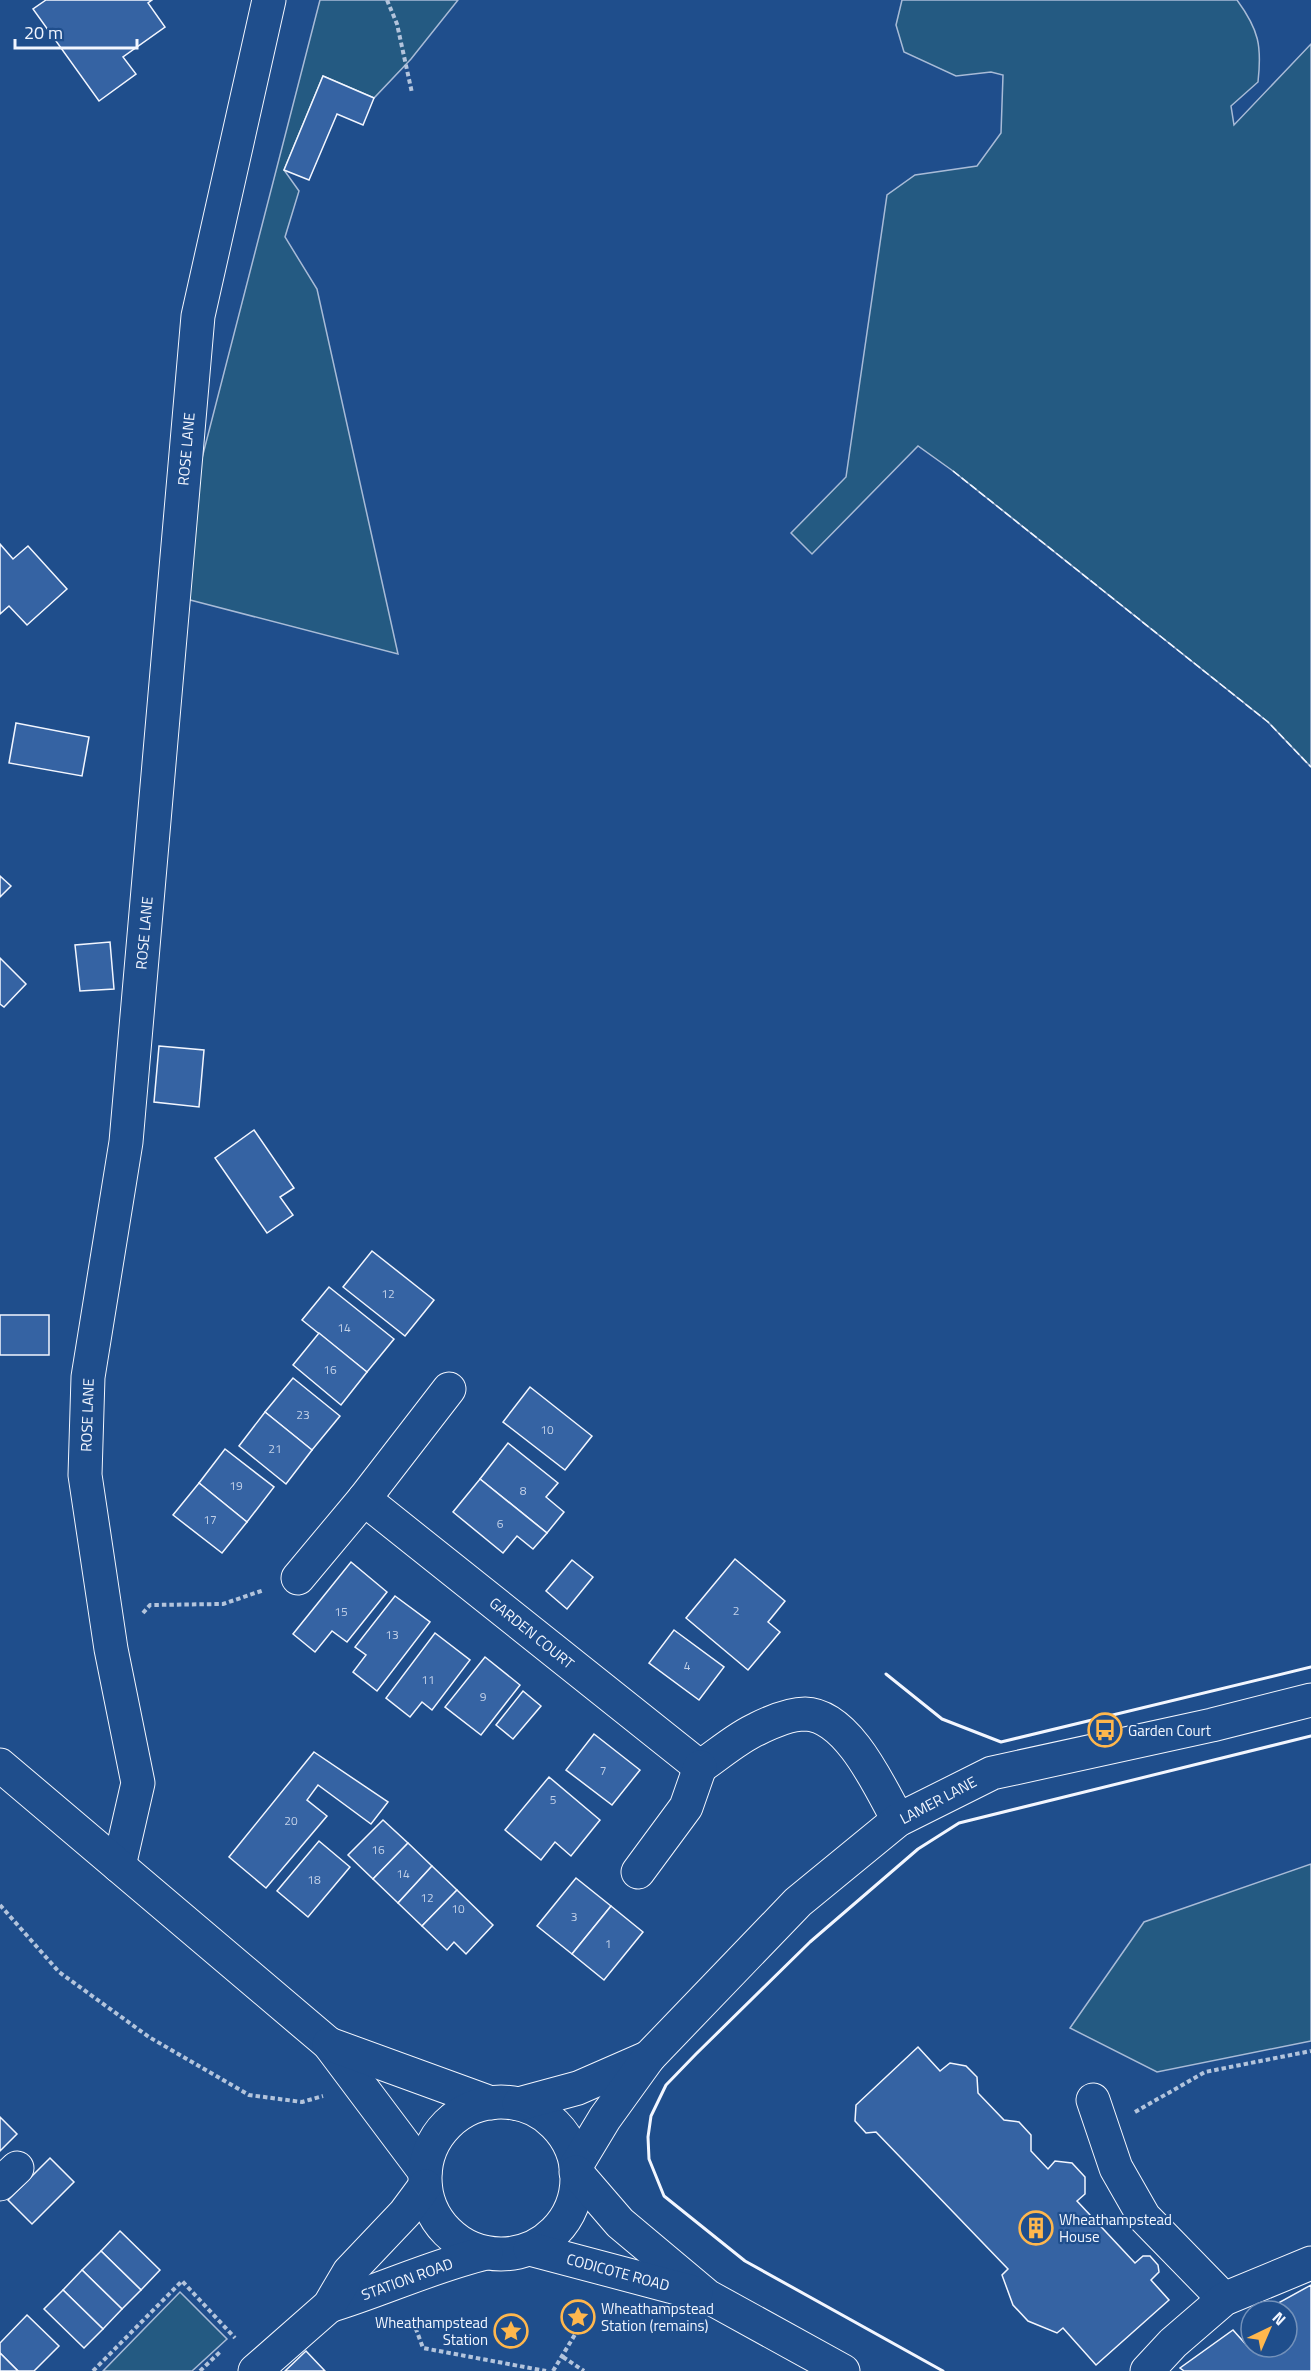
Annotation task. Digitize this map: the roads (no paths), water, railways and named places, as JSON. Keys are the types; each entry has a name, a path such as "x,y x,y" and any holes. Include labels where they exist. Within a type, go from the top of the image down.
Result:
{"main road":[{"name":"ROSE LANE","path":"119,1866 138,1783 111,1649 85,1475 88,1377 126,1142 198,316 269,0"},
{"path":"298,1578 364,1499 449,1389"},
{"name":"GARDEN COURT","path":"364,1499 700,1767"},
{"name":"LAMER LANE","path":"576,2169 605,2118 650,2057 798,1902 898,1820 992,1773 1212,1725 1311,1700"},
{"path":"638,1872 686,1807 700,1767 755,1729 783,1718 806,1714 828,1721 845,1734 870,1770 898,1820"},
{"path":"0,1766 329,2044 425,2179 434,2215 447,2233 486,2253 508,2254 530,2249 550,2236 566,2218 575,2196 576,2169 568,2142 555,2125 538,2112 505,2104 329,2044"},
{"name":"LAMER LANE","path":"505,2104 578,2088 650,2057"},
{"path":"425,2179 431,2147 446,2126 467,2110 505,2104"},
{"path":"1098,2115 1116,2169 1144,2217 1224,2299"},
{"name":"CODICOTE ROAD","path":"576,2169 620,2223 707,2296 843,2371"},
{"name":"STATION ROAD","path":"255,2371 329,2306 349,2272 405,2213 425,2179"},
{"name":"CODICOTE ROAD","path":"530,2249 707,2296"},
{"name":"STATION ROAD","path":"329,2306 368,2294 448,2262 486,2253"},
{"path":"1147,2371 1173,2343 1224,2299 1311,2263"}],"place":[{"name":"Garden Court","path":"1105,1730"},
{"name":"Wheathampstead House","path":"1036,2228"},
{"name":"Wheathampstead Station (remains)","path":"578,2317"},
{"name":"Wheathampstead Station","path":"511,2331"}]}
